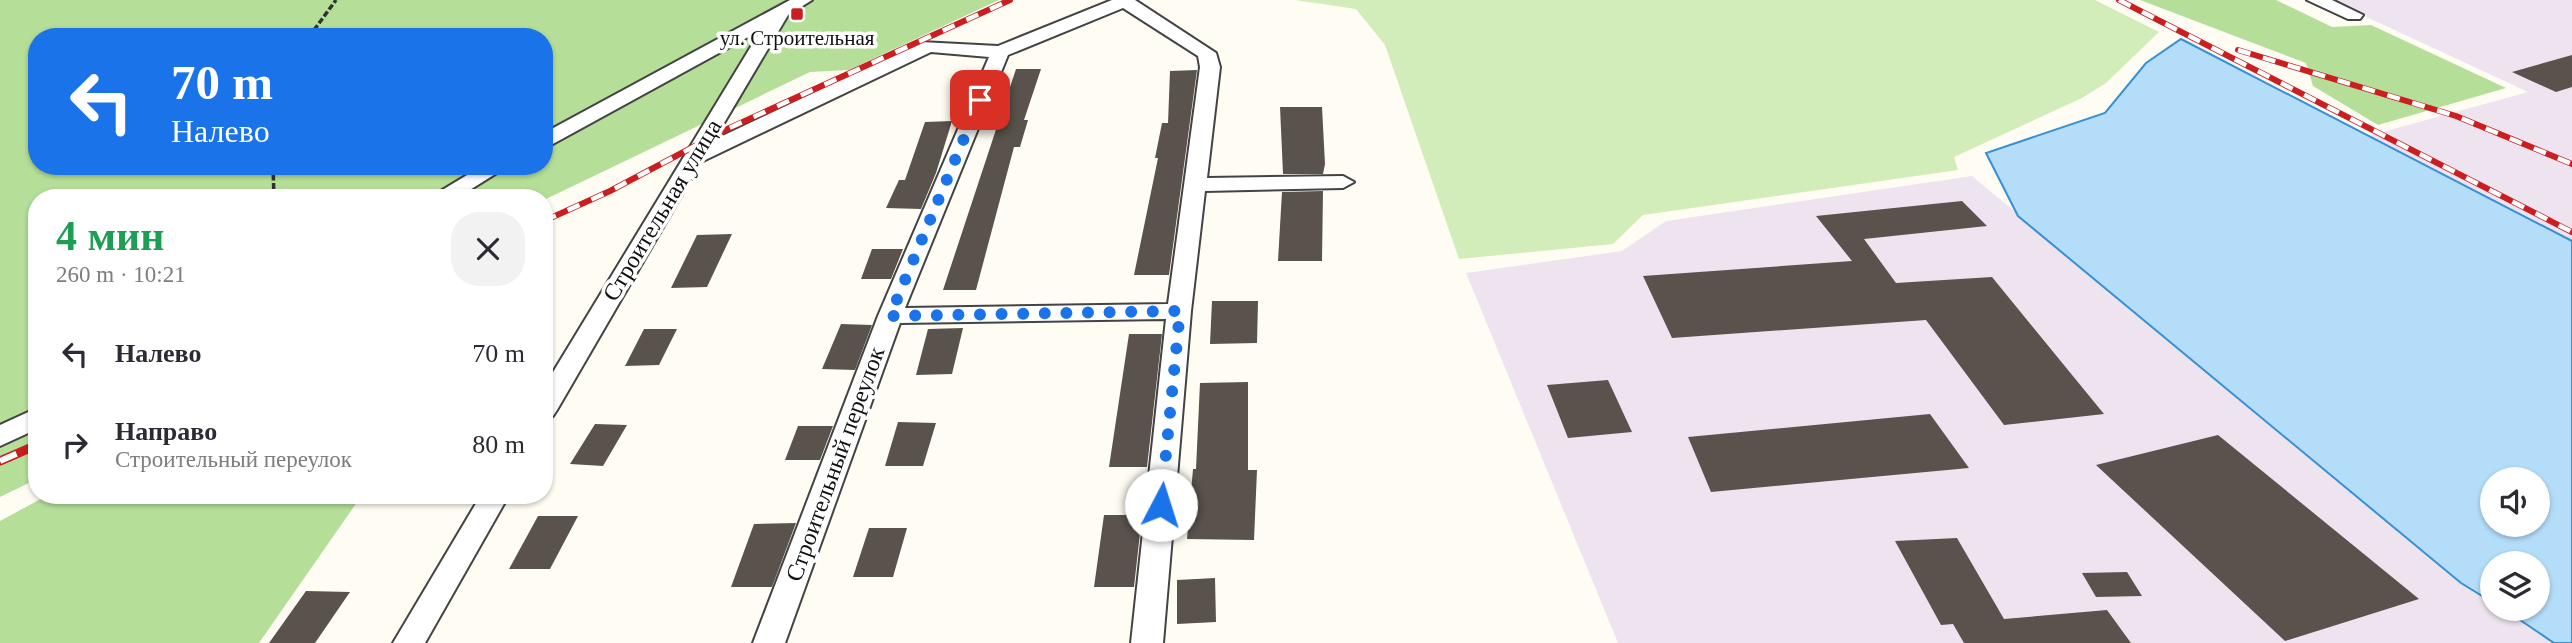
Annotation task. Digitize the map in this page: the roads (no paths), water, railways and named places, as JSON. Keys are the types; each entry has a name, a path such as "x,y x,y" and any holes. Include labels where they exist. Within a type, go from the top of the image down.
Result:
{"street":[{"path":"553,136 803,0"},
{"path":"2316,0 2354,15"},
{"path":"947,48 1122,2 1207,53 1210,68 1180,311 1147,643"},
{"path":"692,158 928,46 1000,52 1122,2"},
{"name":"Строительная улица","path":"553,395 692,158 782,12"},
{"name":"Строительный переулок","path":"769,643 890,316 1000,52"},
{"path":"456,189 482,175"},
{"path":"1195,185 1343,182"},
{"path":"890,316 1180,311"},
{"path":"0,437 28,422"},
{"path":"409,643 490,504"}],"water":[{"path":"2181,39 2572,241 2572,643 2554,643 2522,621 2550,621 2550,551 2480,551 2480,595 2461,583 2018,216 1986,153 2105,113 2146,63"}],"railway":[{"path":"553,217 610,191 725,130 1010,0"},
{"path":"2119,0 2572,232"},
{"path":"2238,50 2456,116 2572,164"},
{"path":"0,461 28,449"}],"place":[{"name":"ул. Строительная","path":"797,14"}]}
